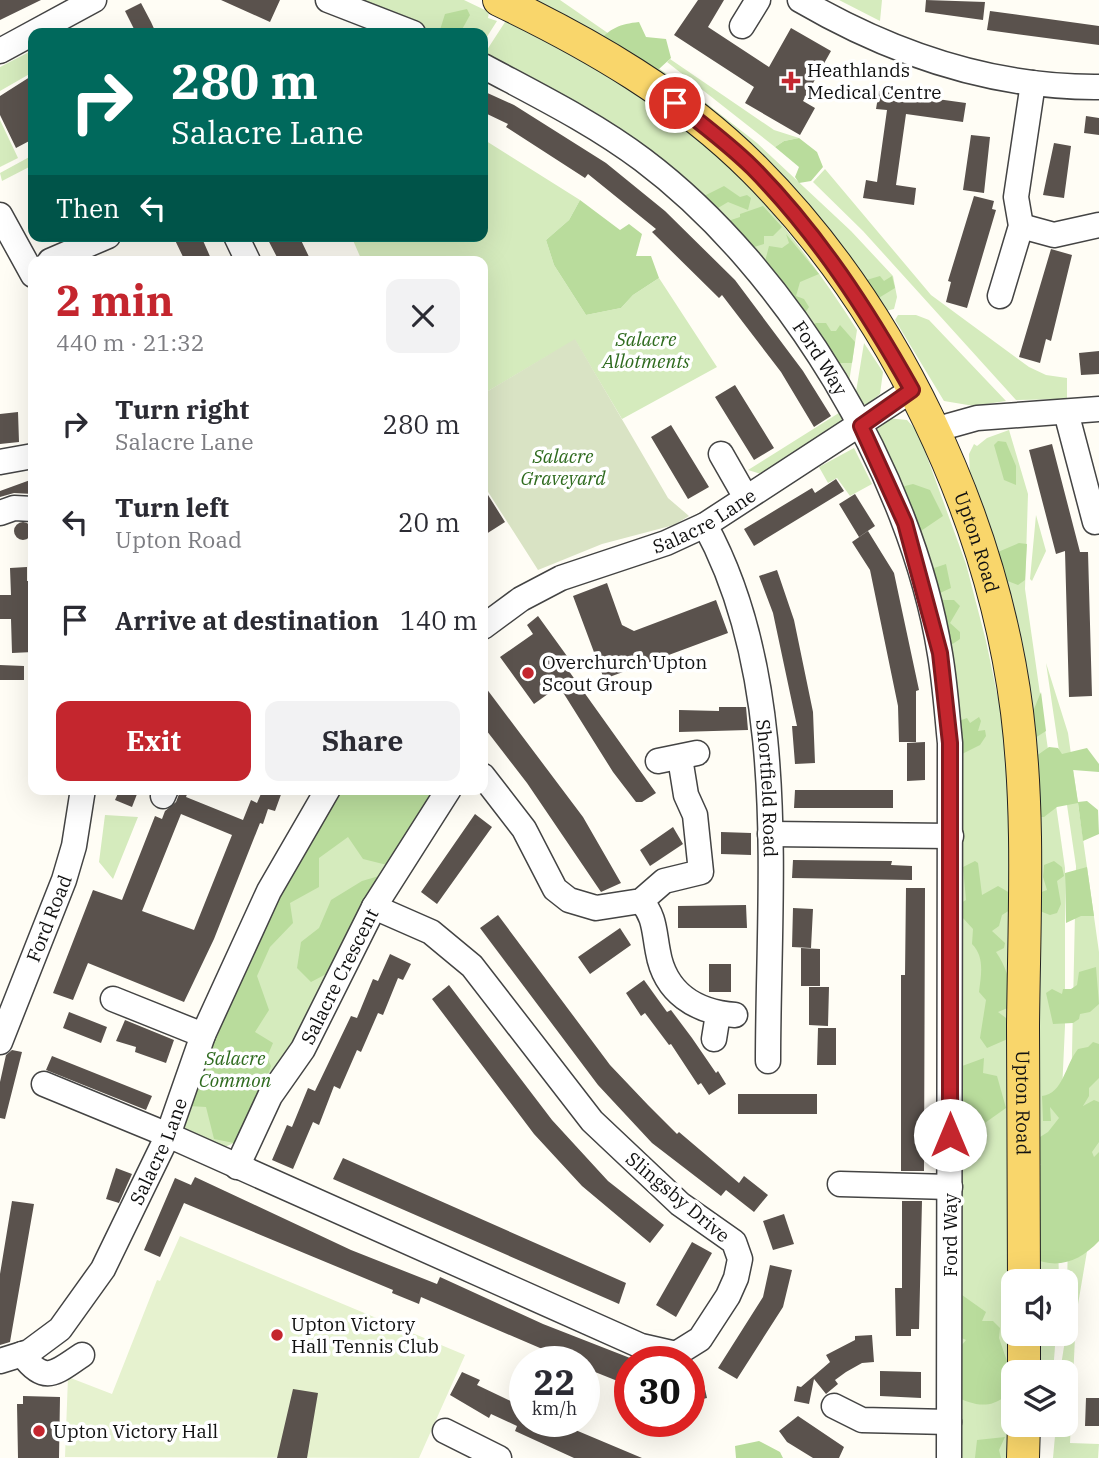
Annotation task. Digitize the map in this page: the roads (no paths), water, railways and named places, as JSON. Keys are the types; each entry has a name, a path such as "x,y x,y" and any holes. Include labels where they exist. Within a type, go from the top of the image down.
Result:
{"main road":[{"name":"Upton Road","path":"499,0 564,32 658,90 752,167 813,234 840,271 934,430 984,561 999,612 1017,712 1026,850 1024,1269"},
{"path":"1023,1458 1024,1437"}],"street":[{"path":"42,28 94,0"},
{"path":"328,0 374,26"},
{"path":"742,26 758,0"},
{"path":"800,0 906,52 939,64 1033,83 1099,87"},
{"path":"0,51 28,36"},
{"name":"Ford Way","path":"488,69 557,106 643,160 722,229 789,308 861,426 905,523 940,653 950,743 949,1458"},
{"path":"1000,296 1021,226 1016,197 1033,83"},
{"path":"0,215 29,256"},
{"path":"1021,226 1054,236 1099,225"},
{"path":"64,256 95,242"},
{"name":"Salacre Lane","path":"488,623 521,599 561,578 666,543 705,525 746,496 861,426 912,390"},
{"path":"934,430 977,418 1099,409"},
{"path":"1066,412 1095,522"},
{"path":"721,454 746,496"},
{"path":"0,462 28,457"},
{"path":"0,513 14,508 28,509"},
{"name":"Shortfield Road","path":"705,525 722,555 751,640 764,719 770,834 768,1061"},
{"path":"488,782 524,829 546,874 562,894 596,908 641,901 664,881 710,872 695,814 686,795 679,757"},
{"name":"Ford Road","path":"0,1042 64,880 74,846 81,795"},
{"name":"Salacre Lane","path":"11,1358 60,1329 83,1301 103,1269 168,1135 203,1035 269,891 325,795"},
{"name":"Salacre Crescent","path":"237,1167 270,1096 303,1049 374,907 445,795"},
{"path":"770,834 951,836"},
{"path":"641,901 654,924 664,975 676,992 693,1006 726,1014 714,1039"},
{"name":"Slingsby Drive","path":"44,1084 168,1135 659,1352 676,1354 692,1346 708,1329 736,1278 740,1259 734,1242 680,1204 592,1121 472,966 430,932 374,907"},
{"path":"113,999 203,1035"},
{"path":"839,1184 950,1187"},
{"path":"11,1358 33,1370 54,1374 82,1355"},
{"path":"834,1406 862,1420 949,1422"},
{"path":"444,1431 499,1458"}],"place":[{"name":"Heathlands Medical Centre","path":"791,81"},
{"name":"Overchurch Upton Scout Group","path":"528,673"},
{"name":"Upton Victory Hall Tennis Club","path":"277,1335"},
{"name":"Upton Victory Hall","path":"39,1431"}],"park label":[{"name":"Salacre Allotments","path":"646,350"},
{"name":"Salacre Graveyard","path":"563,467"},
{"name":"Salacre Common","path":"235,1069"}]}
